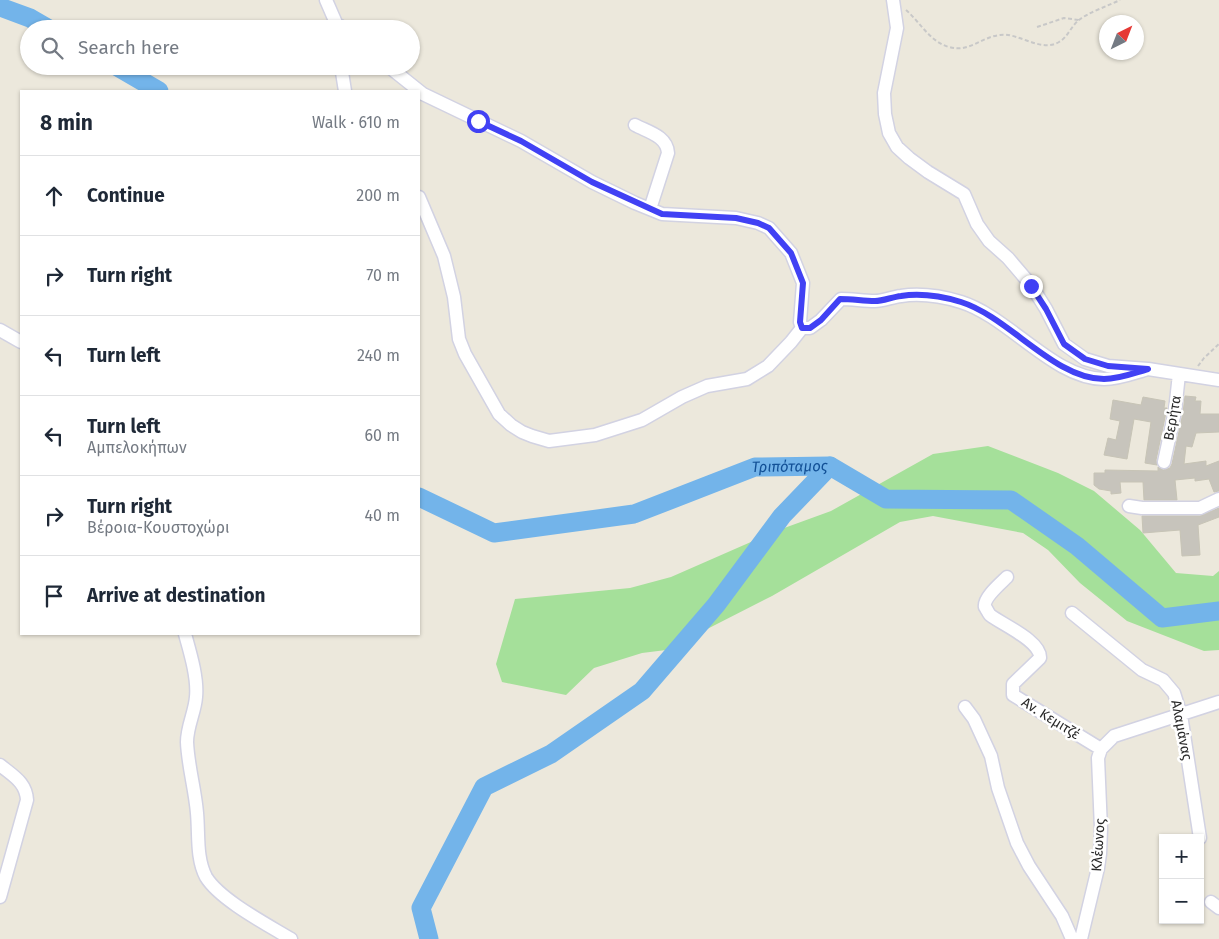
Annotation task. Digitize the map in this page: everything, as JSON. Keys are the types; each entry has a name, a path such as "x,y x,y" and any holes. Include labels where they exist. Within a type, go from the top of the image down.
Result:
{"street":[{"path":"326,0 335,20"},
{"path":"897,3 896,28 884,93 885,114 889,133 897,147 908,158 964,194 978,224 989,241 1008,258 1031,286 1046,309 1064,344 1085,359 1108,366 1148,369 1219,380"},
{"path":"342,75 345,90"},
{"path":"399,75 417,90"},
{"path":"420,92 521,141 592,182 662,214 736,218 758,223 769,228 791,253 803,283 800,322 802,328"},
{"path":"634,125 664,140 668,146 668,153 650,209"},
{"path":"420,200 444,256 454,297 459,339 465,354 499,414 511,425 532,436 549,441 595,435 642,420 682,397 708,386 746,379 768,366 802,328"},
{"path":"802,328 810,328 821,320 840,299 876,301 922,294 962,302 984,313 1019,336 1060,367 1089,377 1115,378 1148,369"},
{"path":"0,330 20,341"},
{"name":"Βερήτα","path":"1164,462 1175,410 1179,374"},
{"path":"1129,506 1142,508 1200,508 1219,499"},
{"name":"Αν. Κεμιτζέ","path":"1007,577 991,594 985,604 985,608 990,615 1031,641 1041,652 1040,658 1013,684 1013,695 1101,749"},
{"name":"Αλαμάνας","path":"1072,613 1142,670 1162,680 1174,692 1181,715 1199,834"},
{"path":"185,635 196,683 196,698 188,728 187,740 197,813 198,847 201,864 206,877 223,894 292,939"},
{"path":"1101,749 1114,736 1219,702"},
{"path":"965,706 974,719 991,756 998,788 1017,844 1062,916 1072,939"},
{"name":"Κλέωνος","path":"1081,939 1098,868 1101,829 1098,758 1101,749"},
{"path":"0,765 21,782 26,790 27,800 0,898"}],"path":[{"path":"897,3 915,17 932,38 949,47 967,48 1000,34 1047,45 1058,43 1079,20 1120,0"},
{"path":"1037,27 1064,18 1079,20"},
{"path":"1194,377 1196,369 1204,358 1219,344"}],"green space":[{"path":"988,446 1058,473 1094,491 1140,530 1176,573 1213,576 1219,571 1219,650 1204,651 1127,621 1080,583 1048,550 1023,533 933,516 900,522 772,596 666,650 642,653 594,668 566,695 502,682 496,664 515,599 630,588 671,577 776,531 831,511 933,454"}],"building":[{"path":"1185,396 1196,397 1195,401 1201,401 1200,414 1219,414 1219,432 1196,433 1192,447 1186,446 1184,464 1206,461 1206,466 1219,461 1219,491 1214,492 1209,479 1195,481 1195,478 1175,480 1177,500 1144,500 1143,482 1120,482 1121,493 1111,494 1111,491 1099,489 1094,485 1094,473 1105,473 1105,470 1158,471 1158,467 1163,470 1170,468 1183,413"},
{"path":"1143,397 1165,401 1164,408 1167,408 1156,460 1157,465 1145,463 1151,422 1134,419 1127,459 1104,455 1108,438 1116,440 1120,421 1110,419 1113,400 1141,405"},
{"path":"1219,508 1219,517 1198,525 1200,555 1182,556 1180,530 1143,533 1142,516 1200,516"}],"waterway":[{"name":"Τριπόταμος","path":"0,7 33,20"},
{"name":"Τριπόταμος","path":"131,75 157,90"},
{"name":"Τριπόταμος","path":"420,497 494,533 634,514 755,467 830,466 886,499 1011,500 1077,546 1162,618 1219,611"},
{"path":"429,939 421,908 484,787 551,754 642,691 716,605 782,516 830,466"}],"route":[{"path":"478,121 521,141 592,182 662,214 736,218 758,223 769,228 791,253 803,283 800,322 802,328 810,328 821,320 840,299 876,301 922,294 962,302 984,313 1019,336 1060,367 1089,377 1115,378 1148,369 1108,366 1085,359 1064,344 1046,309 1031,286"}]}
